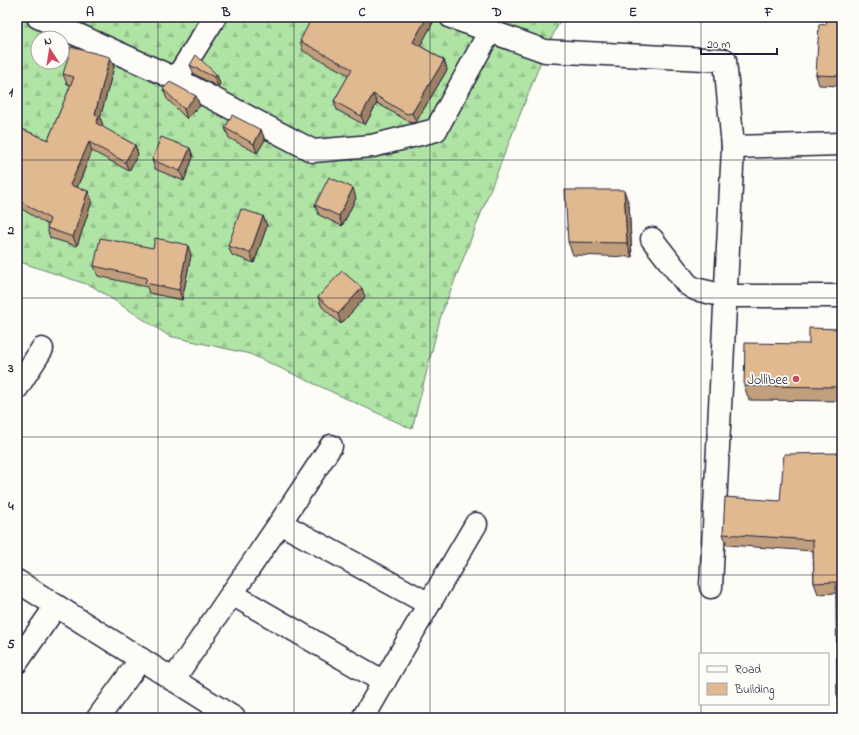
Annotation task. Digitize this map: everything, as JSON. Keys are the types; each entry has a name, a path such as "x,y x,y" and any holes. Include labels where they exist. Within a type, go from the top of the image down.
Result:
{"street":[{"path":"38,17 176,79 313,151 372,146 436,130 490,31"},
{"path":"176,79 215,17"},
{"path":"451,17 545,51 725,60 733,147 711,587"},
{"path":"733,147 842,144"},
{"path":"652,239 687,284 695,289 725,296 842,296"},
{"path":"17,388 42,349"},
{"path":"173,680 331,446"},
{"path":"280,523 429,604"},
{"path":"363,718 476,524"},
{"path":"17,581 141,659 225,716"},
{"path":"232,594 384,682"},
{"path":"17,662 56,606"},
{"path":"98,718 141,659"}],"green space":[{"path":"17,17 562,17 545,51 441,315 412,429 250,354 169,336 92,286 17,261"}],"building":[{"path":"312,17 327,17 332,20 334,17 427,17 413,42 444,60 412,113 407,114 373,94 361,116 334,101 352,69 300,41"},
{"path":"827,17 842,17 842,76 816,75 819,24 826,25"},
{"path":"71,47 110,57 95,114 99,116 96,123 135,145 125,162 89,142 70,185 88,191 73,237 47,228 50,219 17,199 17,127 48,140 74,77 63,74 64,70 70,70"},
{"path":"196,55 217,75 214,77 190,65"},
{"path":"170,82 196,96 184,109 163,89"},
{"path":"232,115 261,130 254,144 225,128"},
{"path":"161,137 190,148 180,171 152,160"},
{"path":"329,177 353,188 339,216 315,205"},
{"path":"565,190 624,190 627,243 568,242"},
{"path":"241,209 263,216 250,253 228,246"},
{"path":"100,238 153,248 155,238 188,245 179,290 145,283 147,278 94,266"},
{"path":"342,271 362,288 338,314 318,297"},
{"name":"Jollibee","path":"809,328 842,329 842,387 744,386 745,343 809,344"},
{"path":"842,453 842,694 837,694 836,582 814,583 813,540 723,534 725,497 780,501 784,454"}],"place":[{"name":"Jollibee","path":"796,379"}]}
